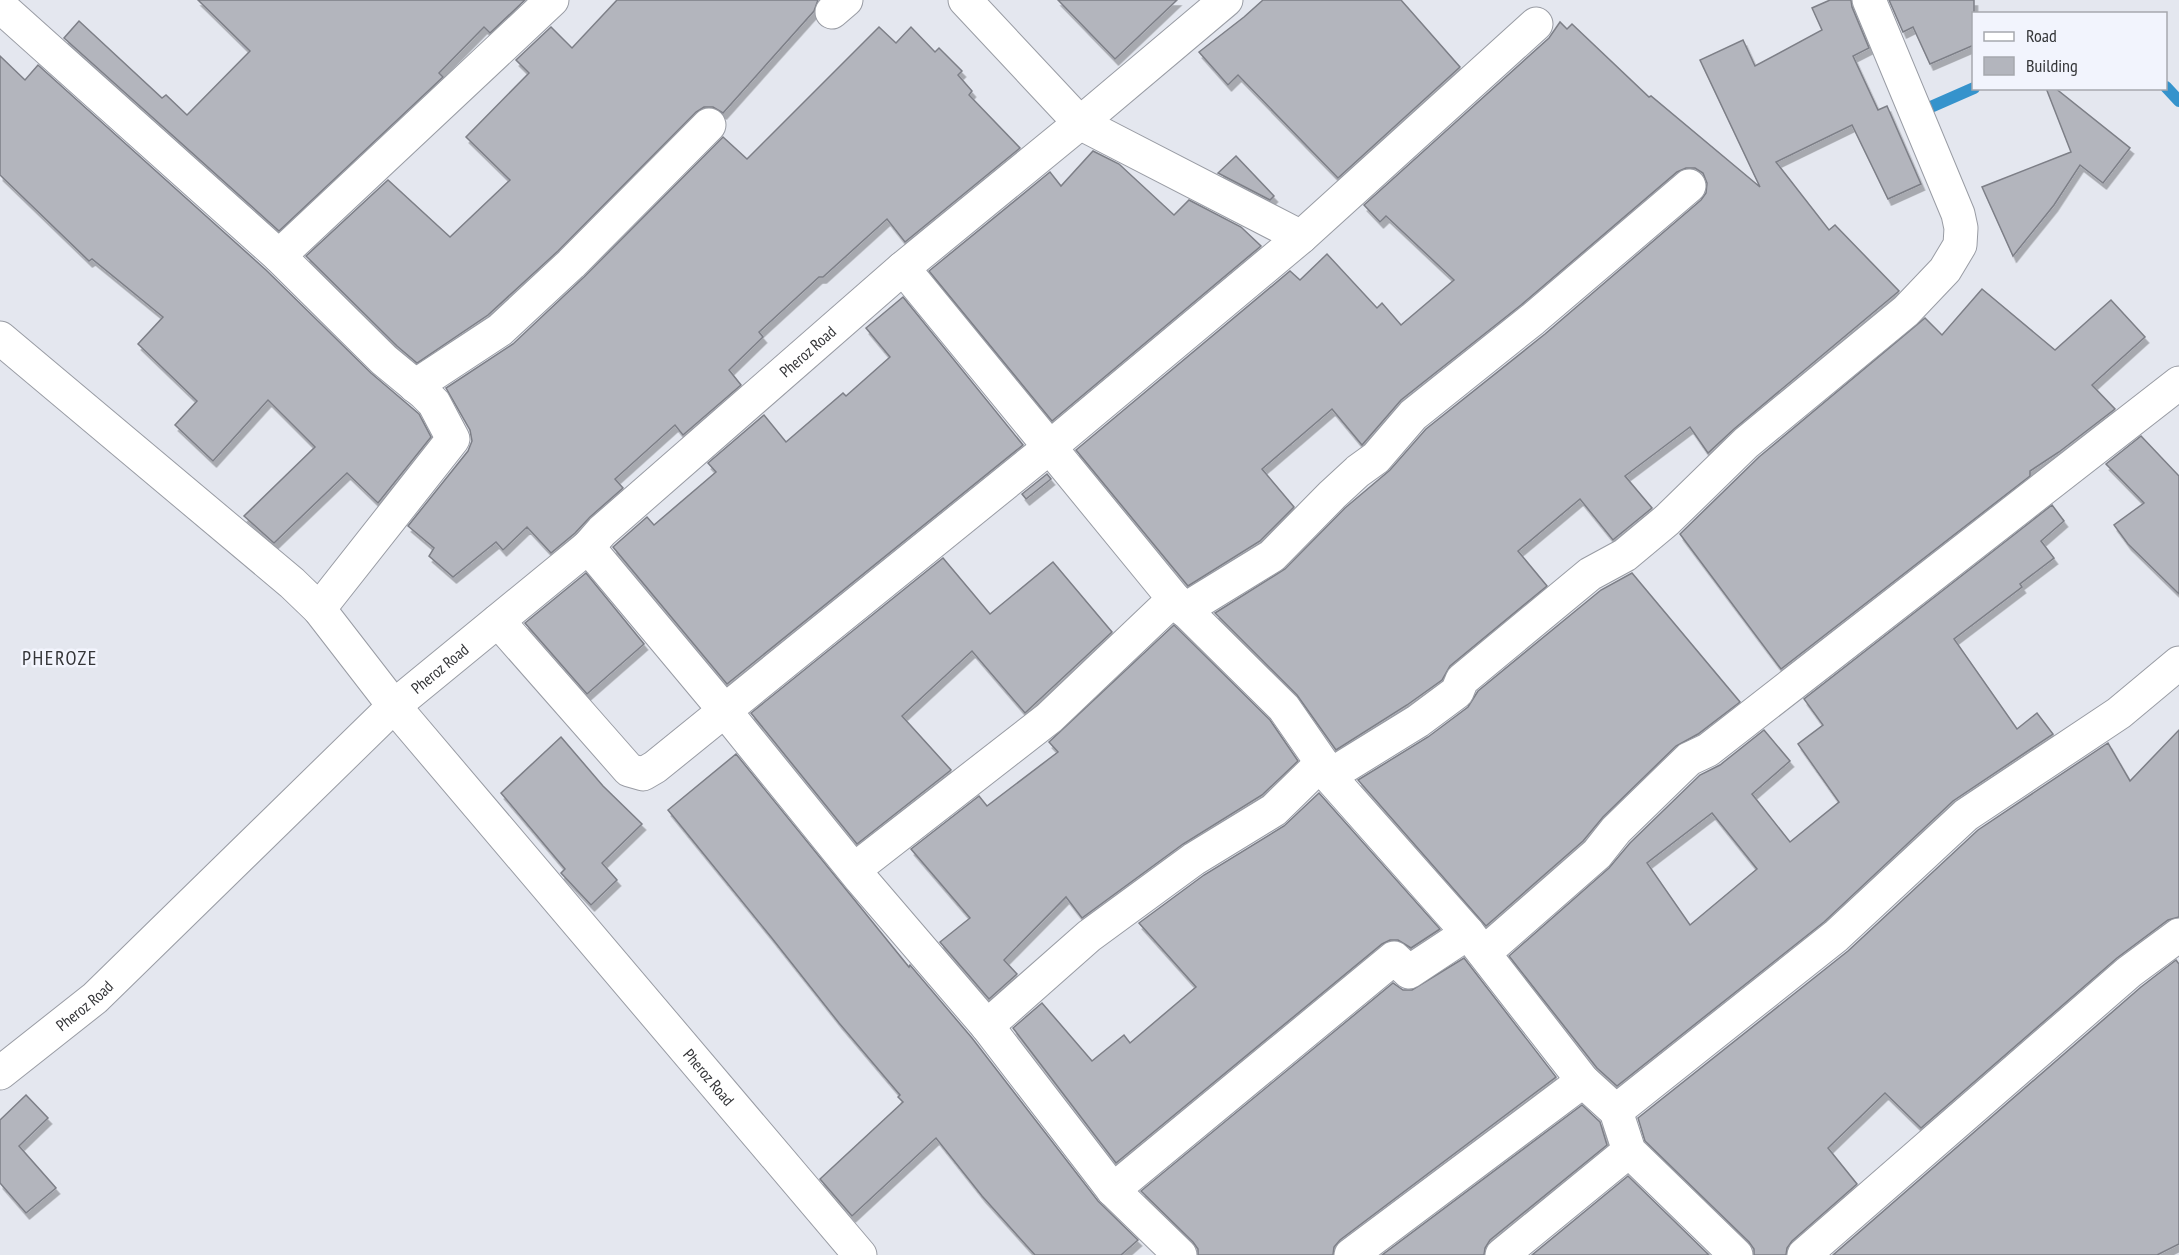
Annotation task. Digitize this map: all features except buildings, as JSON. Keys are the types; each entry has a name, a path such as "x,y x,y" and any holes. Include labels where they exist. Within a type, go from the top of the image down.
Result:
{"street":[{"path":"279,256 552,0"},
{"path":"965,0 1080,123 1301,237"},
{"name":"Pheroz Road","path":"0,1073 95,998 394,706 588,547 602,531 903,268 1226,0"},
{"path":"987,1026 1089,936 1194,860 1274,810 1325,770 1418,721 1457,692 1462,680 1590,574 1625,555 1667,520 1746,443 1906,311 1945,270 1960,245 1961,228 1958,214 1869,0"},
{"path":"0,6 279,256 384,360 434,404 453,439 319,609"},
{"path":"498,621 630,770 643,774 656,767 1050,447 1301,237 1536,24"},
{"path":"415,386 500,330 571,264 709,126"},
{"path":"855,869 1049,718 1179,605 1272,556 1332,495 1376,458 1413,415 1533,319 1689,186"},
{"path":"903,268 1179,605 1284,708 1325,770 1476,943 1583,1081 1616,1110 1629,1150 1736,1255"},
{"name":"Pheroz Road","path":"0,338 292,582 319,609 394,706 860,1255"},
{"path":"1113,1190 1394,958 1409,972 1476,943 1597,854 1616,830 1689,759 1708,750 2179,383"},
{"path":"588,547 861,879 987,1026 1113,1190 1180,1255"},
{"path":"1616,1110 1836,936 1966,815 2119,713 2179,663"},
{"path":"1804,1255 2129,972 2179,935"},
{"path":"1352,1255 1583,1081"},
{"path":"1502,1255 1629,1150"}],"waterway":[{"path":"2167,88 2179,101"},
{"path":"1917,113 1972,89"}],"district":[{"name":"PHEROZE","path":"60,658"}]}
